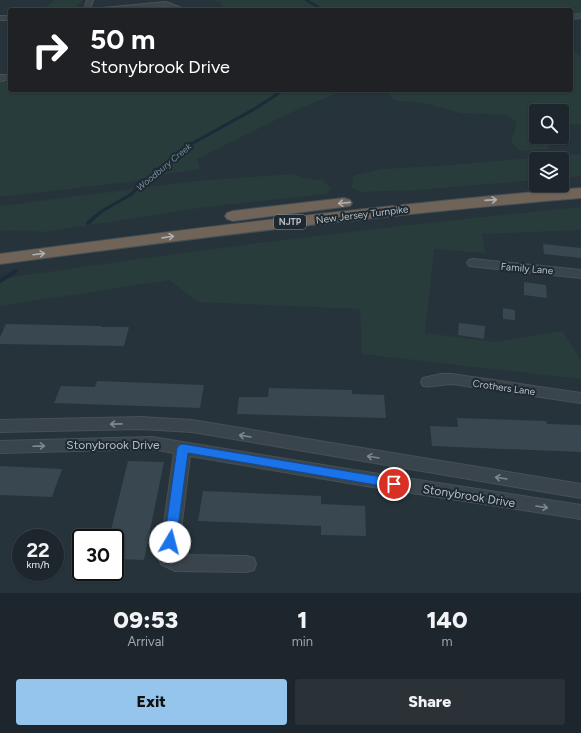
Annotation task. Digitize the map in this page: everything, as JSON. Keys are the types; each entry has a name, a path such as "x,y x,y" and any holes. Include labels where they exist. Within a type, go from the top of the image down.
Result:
{"highway":[{"path":"569,182 581,181"},
{"name":"New Jersey Turnpike","path":"0,245 289,208 529,185"},
{"name":"New Jersey Turnpike","path":"0,259 205,232 392,210 581,193"}],"street":[{"path":"152,8 166,4 178,8"},
{"name":"Family Lane","path":"473,264 581,274"},
{"name":"Crothers Lane","path":"428,382 441,379 452,379 581,398"},
{"name":"Stonybrook Drive","path":"0,426 141,423 192,426 581,492"},
{"name":"Stonybrook Drive","path":"0,447 152,443 366,479 581,512"},
{"path":"183,448 168,558 175,563 247,564"}],"green space":[{"path":"55,0 83,0 74,8 41,8"},
{"path":"211,0 581,0 581,13 573,14 573,8 223,8 220,2"},
{"path":"573,51 581,57 581,124 569,125 569,104 529,104 529,144 551,144 546,149 520,151 511,142 517,122 506,115 460,113 424,103 394,100 388,94 394,92 573,92"},
{"path":"8,80 8,92 339,92 290,113 197,159 200,169 159,175 128,182 0,197 0,81"},
{"path":"581,154 581,176 569,177 569,155"},
{"path":"529,158 529,181 416,190 361,192 352,188 353,176 382,169"},
{"path":"293,174 307,179 323,180 331,189 326,194 206,207 44,232 16,230 0,231 0,206 196,181"},
{"path":"581,207 581,230 482,234 485,253 434,249 425,333 494,342 562,331 581,360 581,379 362,354 360,309 197,302 170,280 0,306 0,279 290,239"}],"building":[{"path":"543,244 581,248 581,258 544,254"},
{"path":"524,282 546,285 547,298 524,295"},
{"path":"503,308 515,310 515,320 503,319"},
{"path":"459,323 485,326 484,339 458,335"},
{"path":"6,324 129,327 124,346 0,344 0,337"},
{"path":"97,381 204,385 200,408 54,403 61,386 95,387"},
{"path":"269,388 352,390 352,394 384,395 386,418 237,414 239,397 268,397"},
{"path":"457,418 546,421 547,424 581,425 581,452 432,446 430,426 458,427"},
{"path":"128,461 164,462 144,560 124,559 124,529 111,529"},
{"path":"0,466 62,469 52,497 0,495"},
{"path":"203,491 321,496 321,504 365,506 366,536 321,535 321,526 198,521"}],"waterway":[{"name":"Woodbury Creek","path":"306,0 320,8"},
{"name":"Woodbury Creek","path":"274,96 280,92"},
{"name":"Woodbury Creek","path":"91,220 102,211 130,195 184,148 256,108 276,95"},
{"name":"Woodbury Creek","path":"88,223 93,219"},
{"name":"Woodbury Creek","path":"0,281 16,271"}],"route":[{"path":"170,542 183,448 226,454 394,484"}]}
